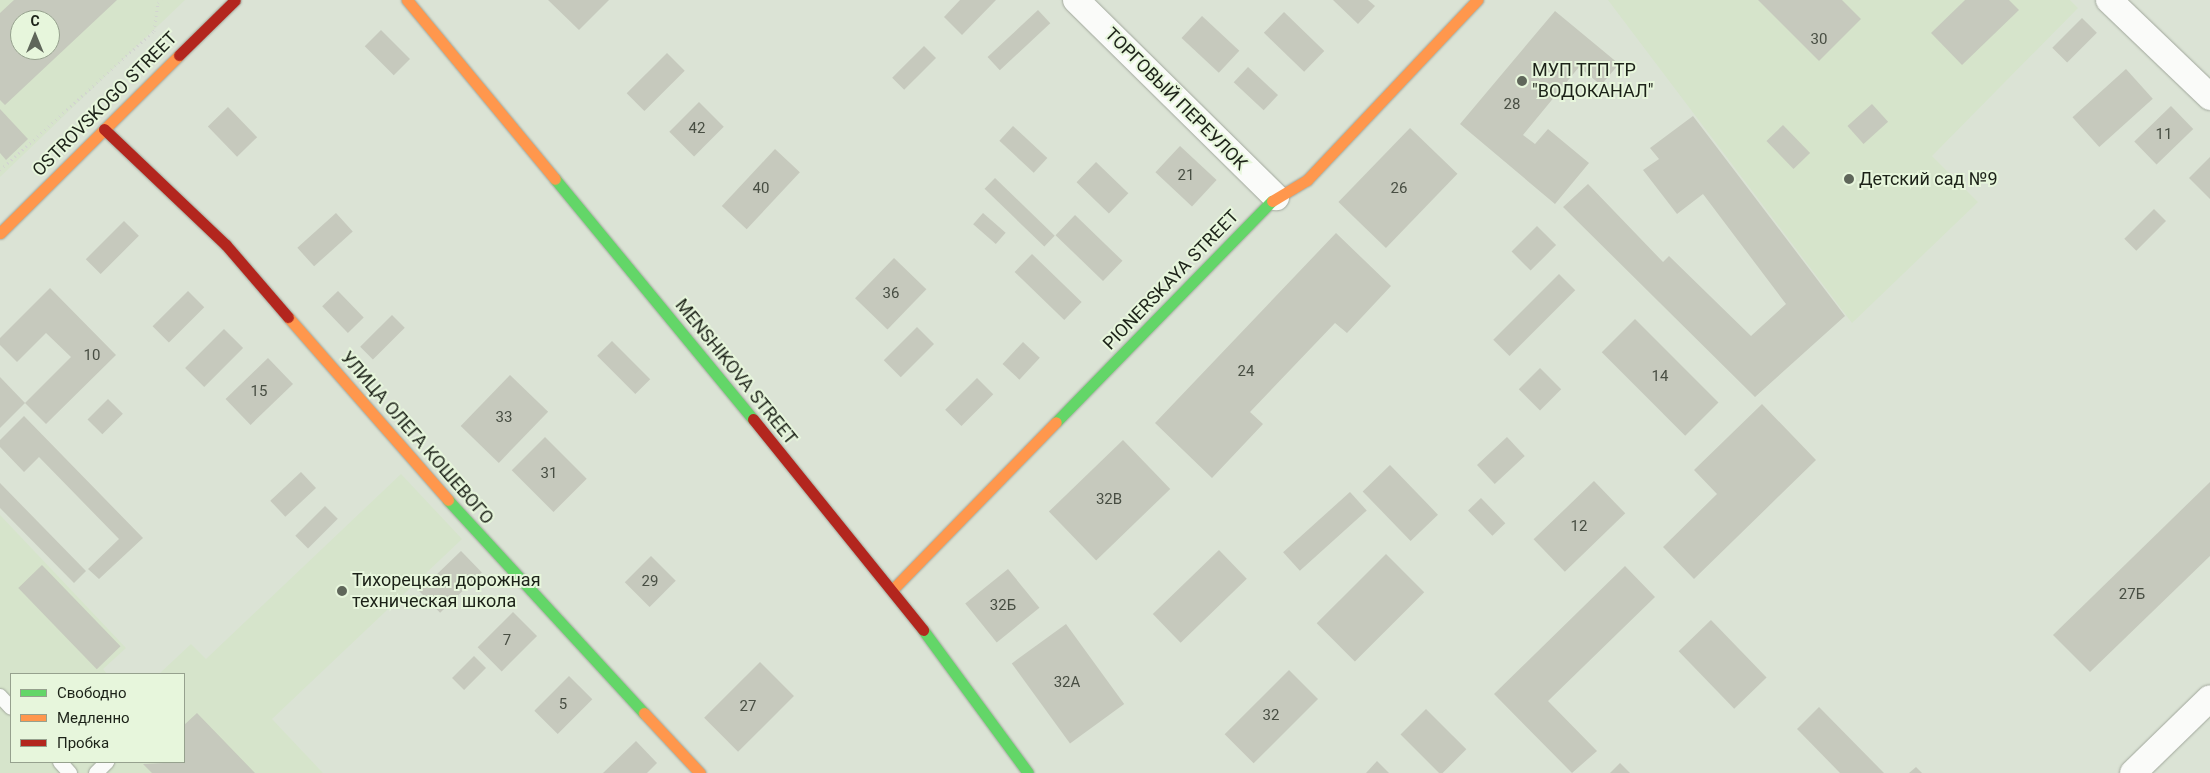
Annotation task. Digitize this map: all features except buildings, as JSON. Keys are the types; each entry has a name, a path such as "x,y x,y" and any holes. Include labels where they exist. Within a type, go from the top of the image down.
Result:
{"street":[{"name":"OSTROVSKOGO STREET","path":"0,233 235,0"},
{"name":"MENSHIKOVA STREET","path":"407,0 893,589 1028,773"},
{"name":"ТОРГОВЫЙ ПЕРЕУЛОК","path":"1076,0 1276,197"},
{"name":"PIONERSKAYA STREET","path":"893,589 1276,197 1307,180 1477,0"},
{"path":"2110,0 2210,97"},
{"name":"УЛИЦА ОЛЕГА КОШЕВОГО","path":"104,129 226,245 440,492 700,773"},
{"path":"2133,773 2210,698"}],"lane":[{"path":"0,696 10,707"},
{"path":"61,763 70,773"},
{"path":"96,773 106,763"}],"path":[{"path":"0,170 154,31 158,3 162,0"}],"shaded area":[{"path":"0,0 185,0 0,177"},
{"name":"Детский сад №9","path":"1608,0 2070,0 2078,8 1932,156 1978,202 1852,323"},
{"name":"Тихорецкая дорожная техническая школа","path":"401,474 462,539 272,719 323,773 0,773 0,515 126,648 103,669 106,673 10,673 10,763 185,763 185,673 160,673 191,644 206,659"}],"traffic: fast":[{"path":"555,179 753,419"},
{"path":"1056,422 1272,201"},
{"path":"448,500 644,713"},
{"path":"923,630 1028,773"}],"traffic: slow":[{"path":"407,0 555,179"},
{"path":"1272,201 1307,180 1477,0"},
{"path":"0,233 179,55"},
{"path":"288,317 448,500"},
{"path":"893,589 1056,422"},
{"path":"644,713 700,773"}],"traffic: jam":[{"path":"179,55 235,0"},
{"path":"104,129 226,245 288,317"},
{"path":"753,419 923,630"}],"place":[{"name":"МУП ТГП ТР \"ВОДОКАНАЛ\"","path":"1522,81"},
{"name":"Детский сад №9","path":"1849,179"},
{"name":"Тихорецкая дорожная техническая школа","path":"342,591"}]}
